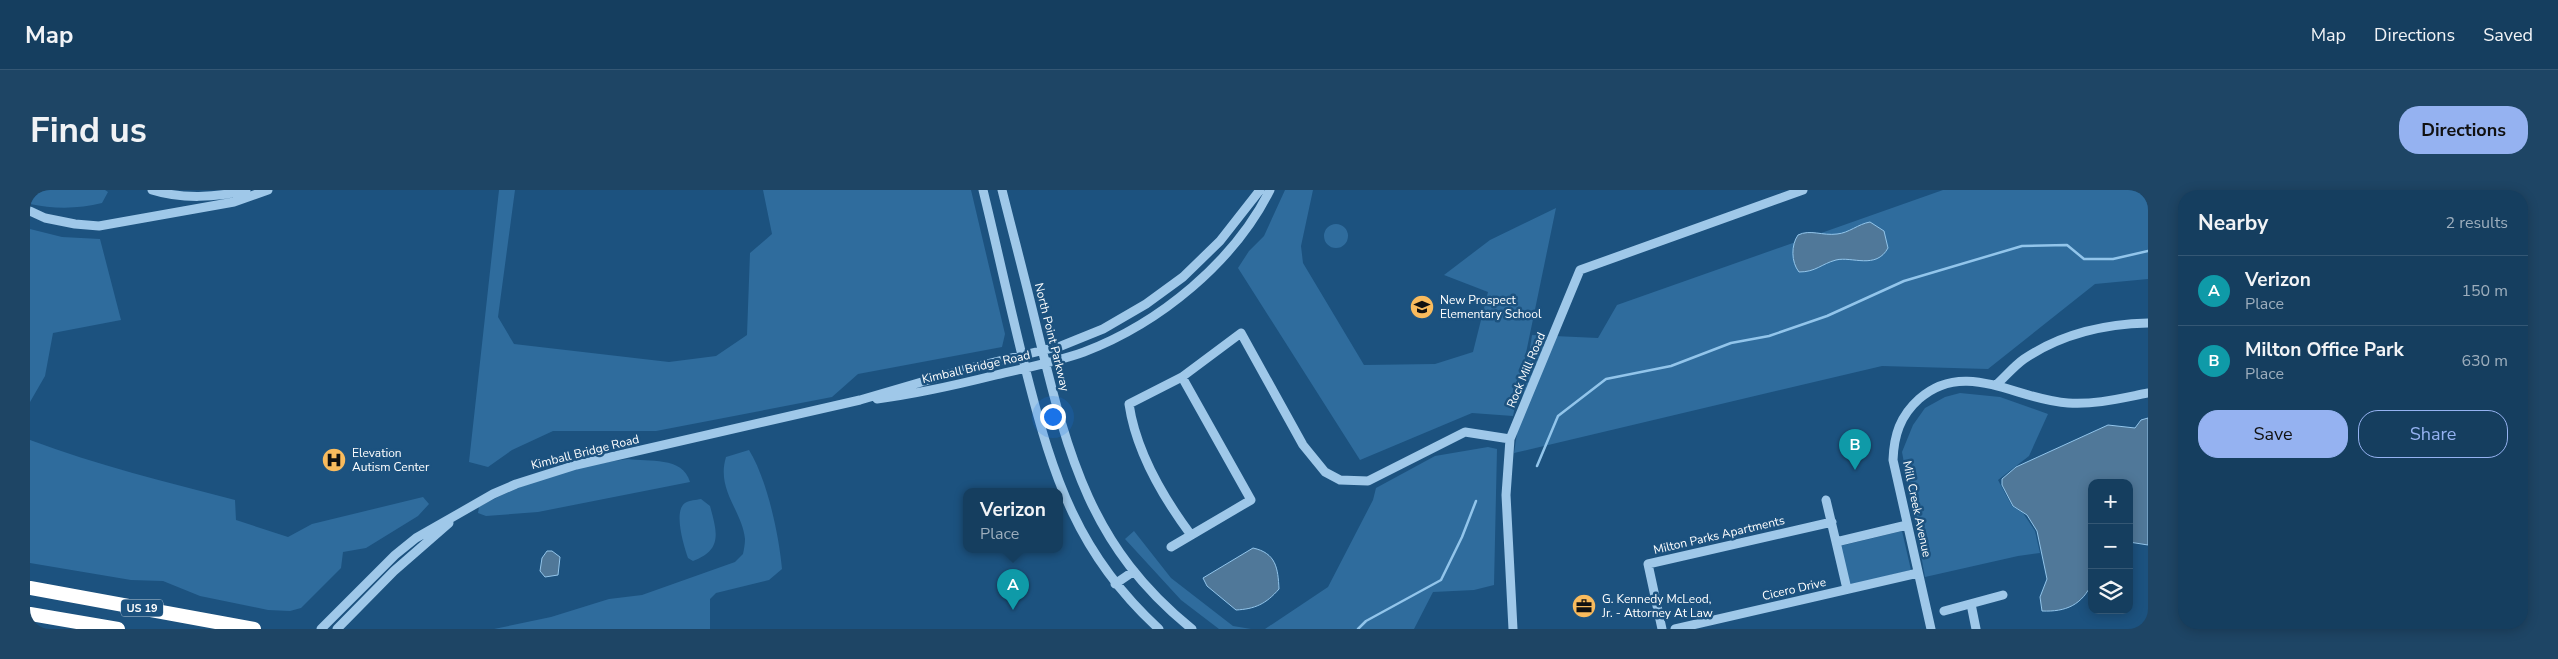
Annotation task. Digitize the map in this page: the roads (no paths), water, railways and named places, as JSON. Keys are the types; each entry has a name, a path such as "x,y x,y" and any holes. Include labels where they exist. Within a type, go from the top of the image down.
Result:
{"highway":[{"name":"US 19","path":"30,588 254,629"},
{"name":"US 19","path":"30,614 118,629"}],"street":[{"path":"152,190 164,194 210,196 246,190"},
{"path":"30,211 45,218 75,224 99,226 234,202 268,190"},
{"path":"983,190 1046,449 1060,488"},
{"name":"North Point Parkway","path":"1002,190 1064,432 1087,496 1103,527 1134,571 1192,629"},
{"name":"Kimball Bridge Road","path":"322,629 409,544 467,508 516,484 576,465 860,400 897,388 1042,351 1081,339 1103,329 1164,291 1220,241 1260,190"},
{"name":"Kimball Bridge Road","path":"860,400 905,396 1025,368 1086,351 1110,340 1142,323 1172,302 1229,250 1255,216 1270,190"},
{"name":"Rock Mill Road","path":"1512,629 1506,496 1510,439 1580,270 1803,190"},
{"path":"1996,385 2023,359 2053,344 2086,331 2116,324 2148,323"},
{"path":"1191,535 1170,507 1141,450 1129,404 1182,377 1242,332 1303,446 1325,472 1340,480 1350,482 1368,481 1465,432 1510,439"},
{"path":"1171,547 1251,500 1182,377"},
{"name":"Mill Creek Avenue","path":"1932,629 1893,460 1893,447 1900,423 1908,409 1928,391 1945,383 1963,380 1984,381 2043,400 2069,403 2098,402 2148,394"},
{"path":"1063,494 1095,555 1116,584 1159,629"},
{"path":"1826,500 1847,589"},
{"name":"Kimball Bridge Road","path":"337,629 400,565 467,508"},
{"name":"Milton Parks Apartments","path":"1662,629 1648,564 1832,522"},
{"path":"1836,542 1907,525"},
{"path":"1116,584 1134,571"},
{"name":"Cicero Drive","path":"1675,629 1918,572"},
{"path":"1944,611 2003,595"},
{"path":"1970,604 1976,629"}],"waterway":[{"path":"1537,466 1558,416 1606,379 1671,366 1731,343 1769,336 1827,316 1904,281 2022,246 2067,245 2084,259 2113,259 2148,251"},
{"path":"1358,629 1366,621 1441,580 1462,537 1476,501"}],"place":[{"name":"New Prospect Elementary School","path":"1422,307"},
{"name":"Elevation Autism Center","path":"334,460"},
{"name":"Milton Office Park","path":"1855,470"},
{"name":"G. Kennedy McLeod, Jr. - Attorney At Law","path":"1584,606"},
{"name":"Verizon","path":"1013,610"}]}
